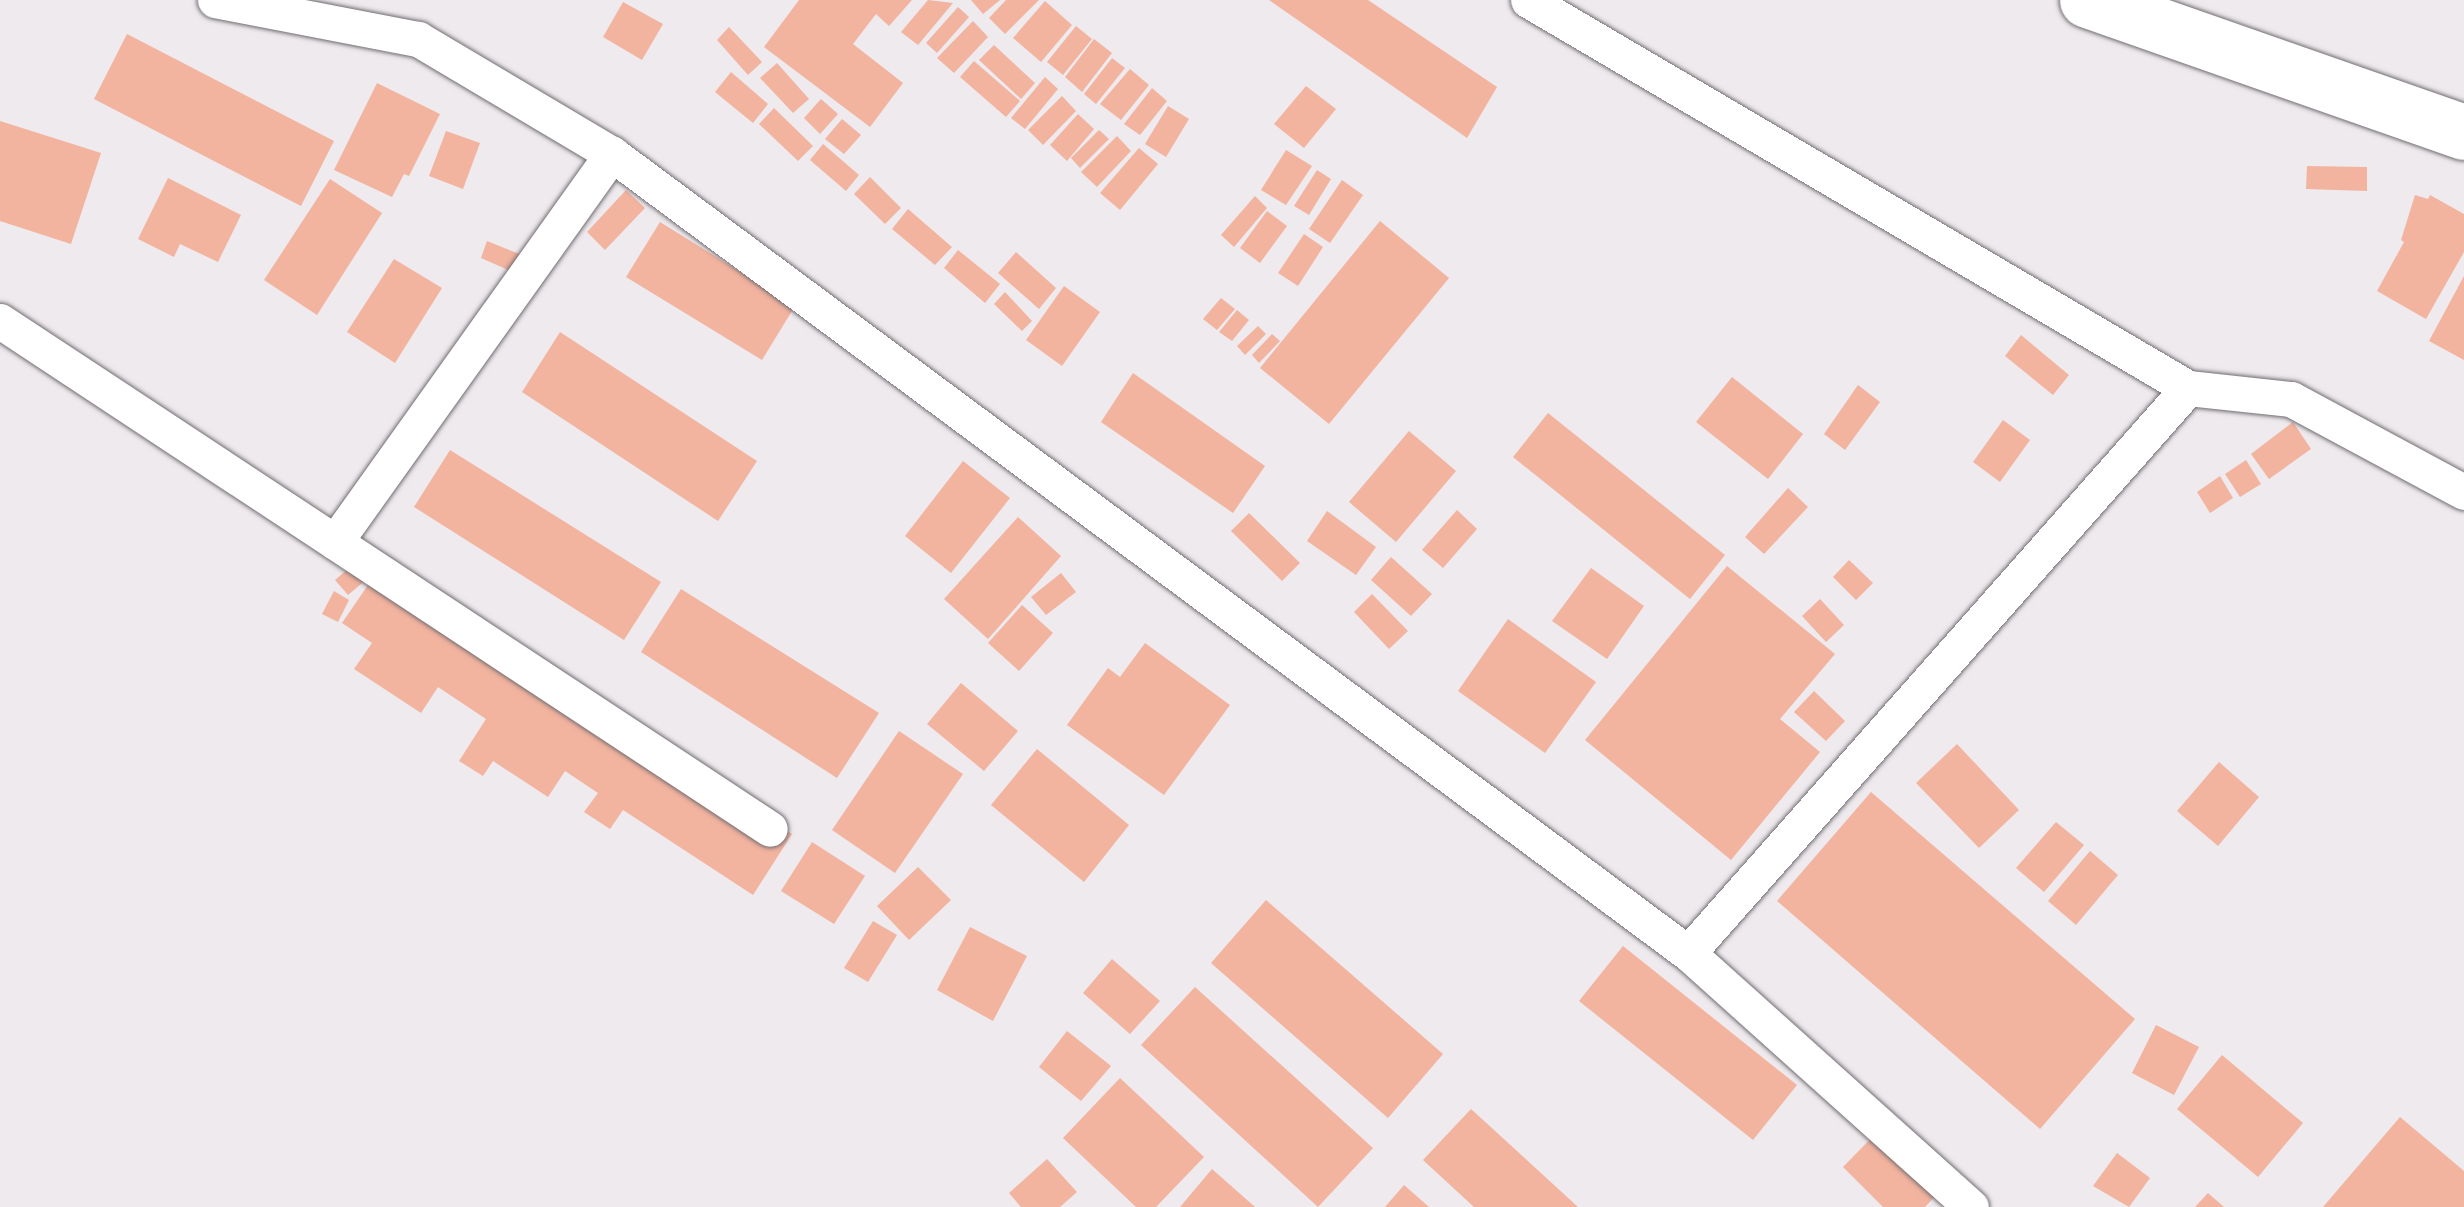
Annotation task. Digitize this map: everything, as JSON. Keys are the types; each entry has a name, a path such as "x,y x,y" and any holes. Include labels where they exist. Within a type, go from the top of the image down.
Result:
{"street":[{"path":"2087,0 2464,132"}],"lane":[{"path":"215,0 418,39 612,154 1688,953 1972,1207"},
{"path":"1528,0 2188,388 2291,399 2464,492"},
{"path":"334,542 612,154"},
{"path":"0,321 770,829"},
{"path":"1688,953 2188,388"}],"building":[{"path":"799,0 912,0 889,26 876,14 853,44 903,83 870,127 764,47"},
{"path":"928,0 953,3 918,45 901,32"},
{"path":"971,0 1000,0 983,14"},
{"path":"1006,0 1039,0 1005,34 989,18"},
{"path":"1269,0 1368,0 1497,87 1467,138"},
{"path":"1045,1 1072,25 1041,62 1013,38"},
{"path":"623,2 663,24 642,60 603,37"},
{"path":"958,7 969,17 937,53 926,43"},
{"path":"973,21 988,37 954,73 937,58"},
{"path":"1076,26 1092,39 1063,75 1047,62"},
{"path":"729,27 762,62 748,75 717,40"},
{"path":"127,34 334,141 301,206 94,99"},
{"path":"1094,39 1112,53 1082,92 1065,77"},
{"path":"994,45 1035,83 1021,99 979,60"},
{"path":"1112,58 1125,68 1096,104 1084,94"},
{"path":"974,61 1020,101 1006,117 960,77"},
{"path":"777,63 809,99 793,113 760,78"},
{"path":"1130,69 1149,85 1121,120 1100,104"},
{"path":"731,72 768,104 753,123 715,92"},
{"path":"1045,77 1058,89 1025,129 1011,118"},
{"path":"377,83 440,114 409,176 404,174 392,197 334,170"},
{"path":"1306,86 1336,109 1304,148 1274,124"},
{"path":"1152,88 1167,101 1140,135 1124,124"},
{"path":"1062,96 1076,111 1043,145 1028,130"},
{"path":"821,99 838,114 820,134 804,118"},
{"path":"1168,106 1189,119 1166,157 1145,144"},
{"path":"774,108 813,146 798,161 759,124"},
{"path":"1078,114 1094,129 1067,161 1050,145"},
{"path":"842,119 861,135 844,154 825,139"},
{"path":"0,121 101,153 71,244 0,221"},
{"path":"1099,130 1109,139 1080,168 1071,158"},
{"path":"446,131 480,143 463,189 429,176"},
{"path":"1117,136 1131,151 1097,187 1081,172"},
{"path":"823,144 859,175 846,191 810,160"},
{"path":"1139,148 1158,164 1120,210 1100,193"},
{"path":"1286,150 1312,166 1286,205 1261,190"},
{"path":"2307,166 2367,167 2367,191 2306,189"},
{"path":"1317,170 1331,179 1309,215 1294,206"},
{"path":"870,177 901,208 885,224 854,194"},
{"path":"168,178 241,215 218,262 180,244 174,257 138,239"},
{"path":"330,179 382,213 317,315 264,280"},
{"path":"1342,180 1363,195 1330,243 1309,229"},
{"path":"626,190 645,208 605,250 587,232"},
{"path":"2415,195 2428,199 2430,195 2464,214 2464,252 2426,319 2377,291 2404,242 2401,240"},
{"path":"1255,196 1267,208 1234,247 1221,235"},
{"path":"908,209 952,247 935,265 892,229"},
{"path":"1267,211 1287,226 1260,263 1240,248"},
{"path":"1380,221 1449,278 1329,424 1260,368"},
{"path":"660,222 795,306 762,360 626,277"},
{"path":"1304,234 1323,247 1298,286 1278,273"},
{"path":"487,241 527,257 520,275 481,258"},
{"path":"958,250 1000,284 985,303 944,268"},
{"path":"1016,252 1056,288 1039,309 998,273"},
{"path":"394,259 442,288 395,363 347,332"},
{"path":"2464,276 2464,360 2429,341"},
{"path":"1064,286 1100,312 1062,366 1026,340"},
{"path":"1005,292 1032,321 1022,331 994,304"},
{"path":"1221,298 1235,309 1217,330 1203,319"},
{"path":"1237,310 1249,320 1232,341 1219,332"},
{"path":"1258,326 1266,334 1245,355 1237,346"},
{"path":"560,332 757,461 718,521 522,392"},
{"path":"1272,334 1280,341 1259,363 1252,355"},
{"path":"2021,335 2069,375 2053,395 2005,356"},
{"path":"1133,373 1265,466 1233,513 1101,422"},
{"path":"1732,377 1803,434 1768,479 1696,422"},
{"path":"1858,385 1880,402 1845,450 1824,434"},
{"path":"1548,413 1725,555 1690,599 1513,457"},
{"path":"2003,420 2030,440 2000,482 1973,462"},
{"path":"2293,422 2311,449 2269,479 2251,454"},
{"path":"1409,431 1456,471 1396,542 1349,502"},
{"path":"450,450 661,582 624,640 414,507"},
{"path":"2246,460 2261,484 2240,497 2225,474"},
{"path":"963,461 1010,498 951,573 905,536"},
{"path":"2220,476 2233,498 2210,513 2197,492"},
{"path":"1788,488 1808,507 1764,554 1745,537"},
{"path":"1457,510 1477,529 1443,568 1422,550"},
{"path":"1327,511 1376,547 1356,575 1307,541"},
{"path":"1249,513 1300,563 1282,581 1231,531"},
{"path":"1018,517 1061,556 988,639 944,599"},
{"path":"1391,557 1432,594 1411,616 1371,580"},
{"path":"361,558 374,573 348,595 335,580"},
{"path":"1849,560 1873,583 1856,600 1833,577"},
{"path":"383,563 792,834 753,895 623,810 610,829 584,812 598,793 565,771 548,797 493,761 483,776 459,761 486,719 438,687 421,713 354,669 372,643 342,623"},
{"path":"1727,566 1835,654 1780,719 1820,752 1731,860 1585,740"},
{"path":"1591,568 1644,606 1607,659 1552,621"},
{"path":"1061,573 1076,592 1046,615 1031,597"},
{"path":"681,589 879,713 837,778 641,652"},
{"path":"334,591 349,600 338,622 322,614"},
{"path":"1372,594 1408,631 1389,649 1354,612"},
{"path":"1820,599 1844,625 1826,642 1802,616"},
{"path":"1022,605 1053,633 1019,671 988,643"},
{"path":"1508,619 1596,682 1545,753 1458,691"},
{"path":"1145,643 1230,705 1164,795 1067,725 1108,668 1120,677"},
{"path":"961,683 1018,731 984,771 927,724"},
{"path":"1814,691 1845,721 1826,741 1794,712"},
{"path":"899,731 963,774 895,873 832,830"},
{"path":"1957,744 2019,810 1979,848 1916,783"},
{"path":"1037,749 1129,825 1084,882 991,805"},
{"path":"2219,762 2259,797 2218,846 2177,811"},
{"path":"1871,792 2135,1019 2040,1129 1777,901"},
{"path":"2056,822 2084,845 2044,892 2016,868"},
{"path":"812,842 865,876 834,924 781,891"},
{"path":"2090,851 2118,875 2076,925 2048,901"},
{"path":"918,867 951,900 909,940 877,906"},
{"path":"1266,900 1443,1054 1388,1118 1211,963"},
{"path":"873,921 897,935 868,982 844,968"},
{"path":"970,927 1027,956 993,1021 937,990"},
{"path":"1623,946 1797,1085 1753,1140 1579,1001"},
{"path":"1112,959 1160,1001 1130,1034 1083,993"},
{"path":"1195,987 1373,1148 1318,1207 1141,1045"},
{"path":"2156,1025 2199,1047 2174,1095 2132,1073"},
{"path":"1067,1031 1111,1066 1081,1101 1039,1067"},
{"path":"2222,1055 2303,1123 2258,1177 2177,1109"},
{"path":"1120,1078 1204,1157 1156,1207 1136,1207 1063,1138"},
{"path":"1471,1109 1578,1207 1474,1207 1423,1160"},
{"path":"2400,1117 2464,1171 2464,1207 2323,1207"},
{"path":"1889,1120 1950,1180 1925,1207 1883,1207 1843,1167"},
{"path":"2117,1153 2150,1178 2129,1207 2093,1186"},
{"path":"1047,1159 1077,1192 1060,1207 1021,1207 1009,1193"},
{"path":"1212,1169 1255,1207 1180,1207"},
{"path":"1404,1185 1429,1207 1385,1207"},
{"path":"2208,1193 2224,1207 2195,1207"}]}
